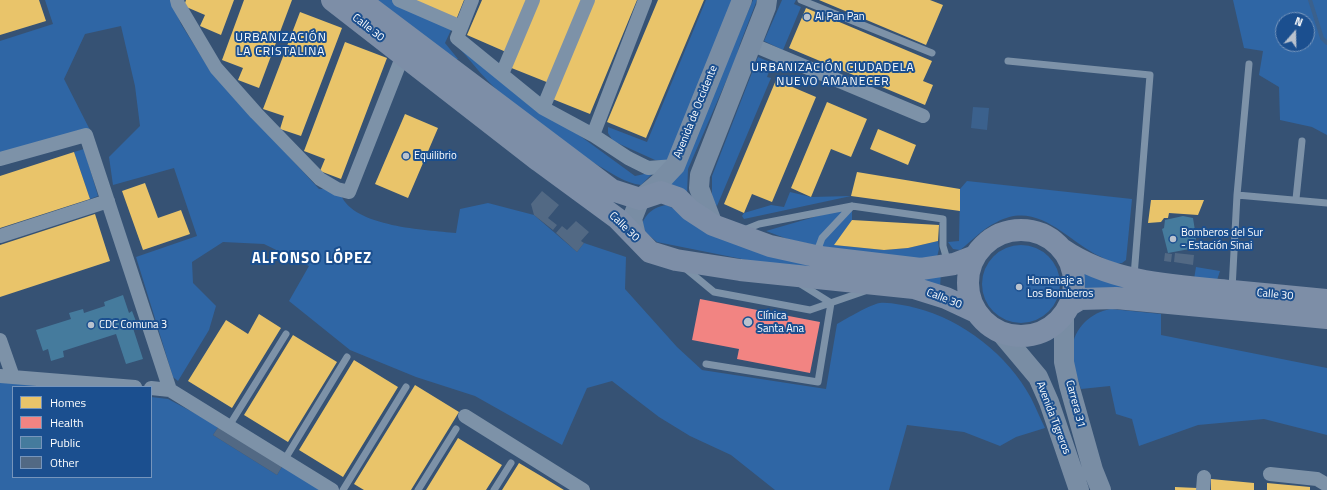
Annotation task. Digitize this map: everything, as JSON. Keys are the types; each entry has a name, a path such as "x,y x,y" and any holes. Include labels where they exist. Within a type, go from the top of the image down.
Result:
{"main road":[{"name":"Calle 30","path":"332,0 539,161 618,219 650,252 676,260 789,276 914,288 946,298 976,312"},
{"name":"Calle 30","path":"360,0 607,186 624,195 640,199"},
{"name":"Avenida de Occidente","path":"636,236 632,219 640,199 659,183 675,166 742,0"},
{"path":"713,225 699,188 700,175 766,8 767,0"},
{"path":"640,199 661,192 678,198 690,210 713,225 770,246 826,258 921,269 948,265 975,256"},
{"path":"1022,230 1044,235 1062,249 1070,262 1074,276 1074,286 1067,310 1046,330 1036,334 1019,336 1002,333 987,325 976,312 968,294 967,284 969,269 975,256 990,239 1000,234 1022,230"},
{"name":"Calle 30","path":"1062,249 1079,261 1134,279 1232,291 1327,300"},
{"name":"Calle 30","path":"1067,310 1080,299 1116,298 1327,318"},
{"name":"Carrera 31","path":"1067,310 1064,362 1093,470 1101,490"},
{"name":"Avenida Tigreros","path":"1002,333 1038,377 1049,402 1079,490"}],"street":[{"path":"177,0 216,68 296,157 320,179 336,189 349,192 403,55"},
{"path":"400,0 459,32 502,74 543,108 593,135 628,158 648,168 675,166"},
{"path":"459,32 472,0"},
{"path":"502,74 533,0"},
{"path":"543,108 588,0"},
{"path":"593,135 645,0"},
{"path":"751,44 923,116"},
{"path":"0,160 86,135 170,390"},
{"path":"0,236 108,201"},
{"path":"0,340 7,377 121,386"},
{"path":"152,388 170,390 285,459 332,490"},
{"path":"465,416 583,490"},
{"path":"1270,474 1317,479 1320,487"}],"lane":[{"path":"801,0 932,53"},
{"path":"1008,61 1150,75 1134,279"},
{"path":"1232,291 1237,195 1249,64"},
{"path":"1296,199 1302,141"},
{"path":"1237,195 1327,202"},
{"path":"826,258 819,246 822,238 852,206"},
{"path":"736,234 759,224 852,206 943,219 943,246 948,265"},
{"path":"676,260 714,292 810,310 882,285"},
{"path":"789,276 831,303"},
{"path":"706,364 818,382 831,303"},
{"path":"229,426 286,334"},
{"path":"285,459 347,358"},
{"path":"343,490 406,387"},
{"path":"418,490 456,429"},
{"path":"494,490 511,463"}],"shaded area":[{"path":"45,0 171,0 181,24 211,72 319,189 324,189 341,195 348,206 360,214 375,220 410,228 456,233 460,209 488,203 534,215 577,252 584,243 626,257 625,289 677,347 702,370 826,389 837,324 876,304 898,304 916,308 951,321 982,341 1010,367 1021,382 1031,398 1045,428 1016,437 1000,446 964,432 907,425 889,490 775,490 731,455 690,436 659,417 612,381 587,388 562,445 475,396 416,377 350,350 289,301 309,266 264,244 223,242 192,262 193,283 216,306 209,330 178,381 173,377 136,257 197,236 174,168 113,185 109,157 140,126 135,86 121,26 85,34 64,79 90,130 0,154 0,41 53,24"},
{"path":"376,0 393,0 451,30 445,43 458,59 455,60"},
{"path":"706,0 736,0 674,157 664,161 655,160 613,141 608,133 608,127 647,142"},
{"path":"753,0 757,0 736,58 688,169 687,195 666,186 682,167"},
{"path":"782,0 796,0 794,4 801,7 783,50 764,41"},
{"path":"1233,0 1327,0 1327,135 1312,127 1280,120 1279,87 1259,75 1263,51 1244,48"},
{"path":"457,46 635,176 654,172 641,185 635,184 619,178 584,157 555,138 513,105 484,77"},
{"path":"758,57 772,63 767,77 771,78 717,206 712,199 712,176"},
{"path":"973,107 989,108 987,130 971,128"},
{"path":"84,149 98,196 90,199 74,152"},
{"path":"967,181 1132,199 1126,260 1122,263 1110,261 1087,249 1051,225 1039,219 1026,216 1012,216 997,222 960,250 953,249 948,242 959,241 960,189"},
{"path":"790,192 811,197 851,196 744,219 742,216 744,213 771,205 784,207"},
{"path":"666,205 675,209 689,219 941,271 940,288 762,263 657,242 646,233 642,224 651,211"},
{"path":"852,206 852,220 835,245 884,250 908,248 938,241 939,249 937,257 907,263 801,244 766,231"},
{"path":"1021,245 1036,248 1049,256 1057,269 1060,284 1057,299 1049,312 1036,320 1021,323 1006,320 993,312 985,299 982,284 985,269 993,256 1006,248"},
{"path":"1196,267 1220,271 1217,280 1194,279"},
{"path":"1082,269 1214,297 1080,291 1084,282"},
{"path":"1111,309 1161,314 1161,335 1327,368 1327,435 1264,419 1198,425 1139,446 1132,419 1116,414 1110,386 1081,389 1073,364 1073,341 1080,328 1090,317"},
{"path":"0,382 44,386 12,386 12,478 152,478 152,397 168,399 219,426 213,435 277,475 283,465 320,490 0,490"}],"building: Homes":[{"path":"0,0 39,0 46,21 0,35"},
{"path":"186,0 234,0 221,35 200,26 205,15 184,6"},
{"path":"244,0 292,0 259,88 238,80 243,68 222,60"},
{"path":"408,0 464,0 456,20"},
{"path":"482,0 528,0 506,52 467,35"},
{"path":"537,0 583,0 549,83 509,67"},
{"path":"591,0 637,0 590,114 550,98"},
{"path":"658,0 704,0 646,138 607,122"},
{"path":"819,0 930,0 943,5 926,45"},
{"path":"806,8 932,61 923,81 933,85 925,105 789,48"},
{"path":"300,12 342,28 301,136 280,129 284,116 263,109"},
{"path":"345,42 387,58 341,179 320,171 325,159 304,151"},
{"path":"776,80 816,97 772,202 752,194 744,213 724,204"},
{"path":"827,102 867,119 851,157 831,149 811,197 791,188"},
{"name":"Equilibrio","path":"405,114 438,128 408,198 375,184"},
{"path":"878,129 916,145 908,165 870,149"},
{"path":"74,152 90,199 0,228 0,176"},
{"path":"857,172 960,189 960,211 851,196"},
{"path":"145,183 158,218 181,210 190,234 143,250 122,191"},
{"path":"1151,200 1204,200 1198,215 1169,213 1168,218 1164,218 1161,222 1148,223"},
{"path":"95,214 110,261 0,297 0,245"},
{"path":"852,220 939,225 938,241 908,248 884,250 834,245"},
{"path":"259,314 281,328 232,408 188,381 226,320 248,334"},
{"path":"293,335 337,362 288,442 244,415"},
{"path":"354,360 398,387 343,477 299,450"},
{"path":"415,385 459,412 411,490 364,490 354,484"},
{"path":"458,438 502,465 486,490 426,490"},
{"path":"519,463 541,476 564,490 502,490"},
{"path":"1211,479 1254,483 1254,490 1211,490"},
{"path":"1267,483 1310,487 1310,490 1267,490"},
{"path":"1175,487 1197,488 1197,490 1175,490"}],"building: Health":[{"path":"700,299 820,322 810,373 737,359 739,349 692,340"}],"building: Public":[{"path":"1183,216 1193,218 1196,237 1195,248 1168,253 1162,229 1164,228 1165,220"},
{"path":"123,295 129,313 132,311 137,324 132,325 143,359 126,364 116,334 63,351 64,357 51,361 48,349 43,351 36,330 71,319 69,313 83,309 84,313 105,306 104,302"}],"building: Other":[{"path":"542,191 559,205 548,218 557,225 553,230 534,215 531,204"},
{"path":"576,221 589,232 581,241 584,243 577,252 556,233 562,226 567,230"},
{"path":"1165,253 1172,254 1171,262 1164,261"},
{"path":"1175,253 1194,255 1193,265 1174,262"},
{"path":"219,426 283,465 277,475 213,435"}],"waterway":[{"path":"1310,0 1322,38 1327,43"}],"place":[{"name":"Al Pan Pan","path":"807,17"},
{"name":"Equilibrio","path":"406,156"},
{"name":"Bomberos del Sur - Estación Sinai","path":"1173,239"},
{"name":"Homenaje a Los Bomberos","path":"1019,287"},
{"name":"Clínica Santa Ana","path":"748,322"},
{"name":"CDC Comuna 3","path":"91,325"}],"district":[{"name":"URBANIZACIÓN LA CRISTALINA","path":"281,45"},
{"name":"URBANIZACIÓN CIUDADELA NUEVO AMANECER","path":"833,75"},
{"name":"ALFONSO LÓPEZ","path":"312,259"}]}
